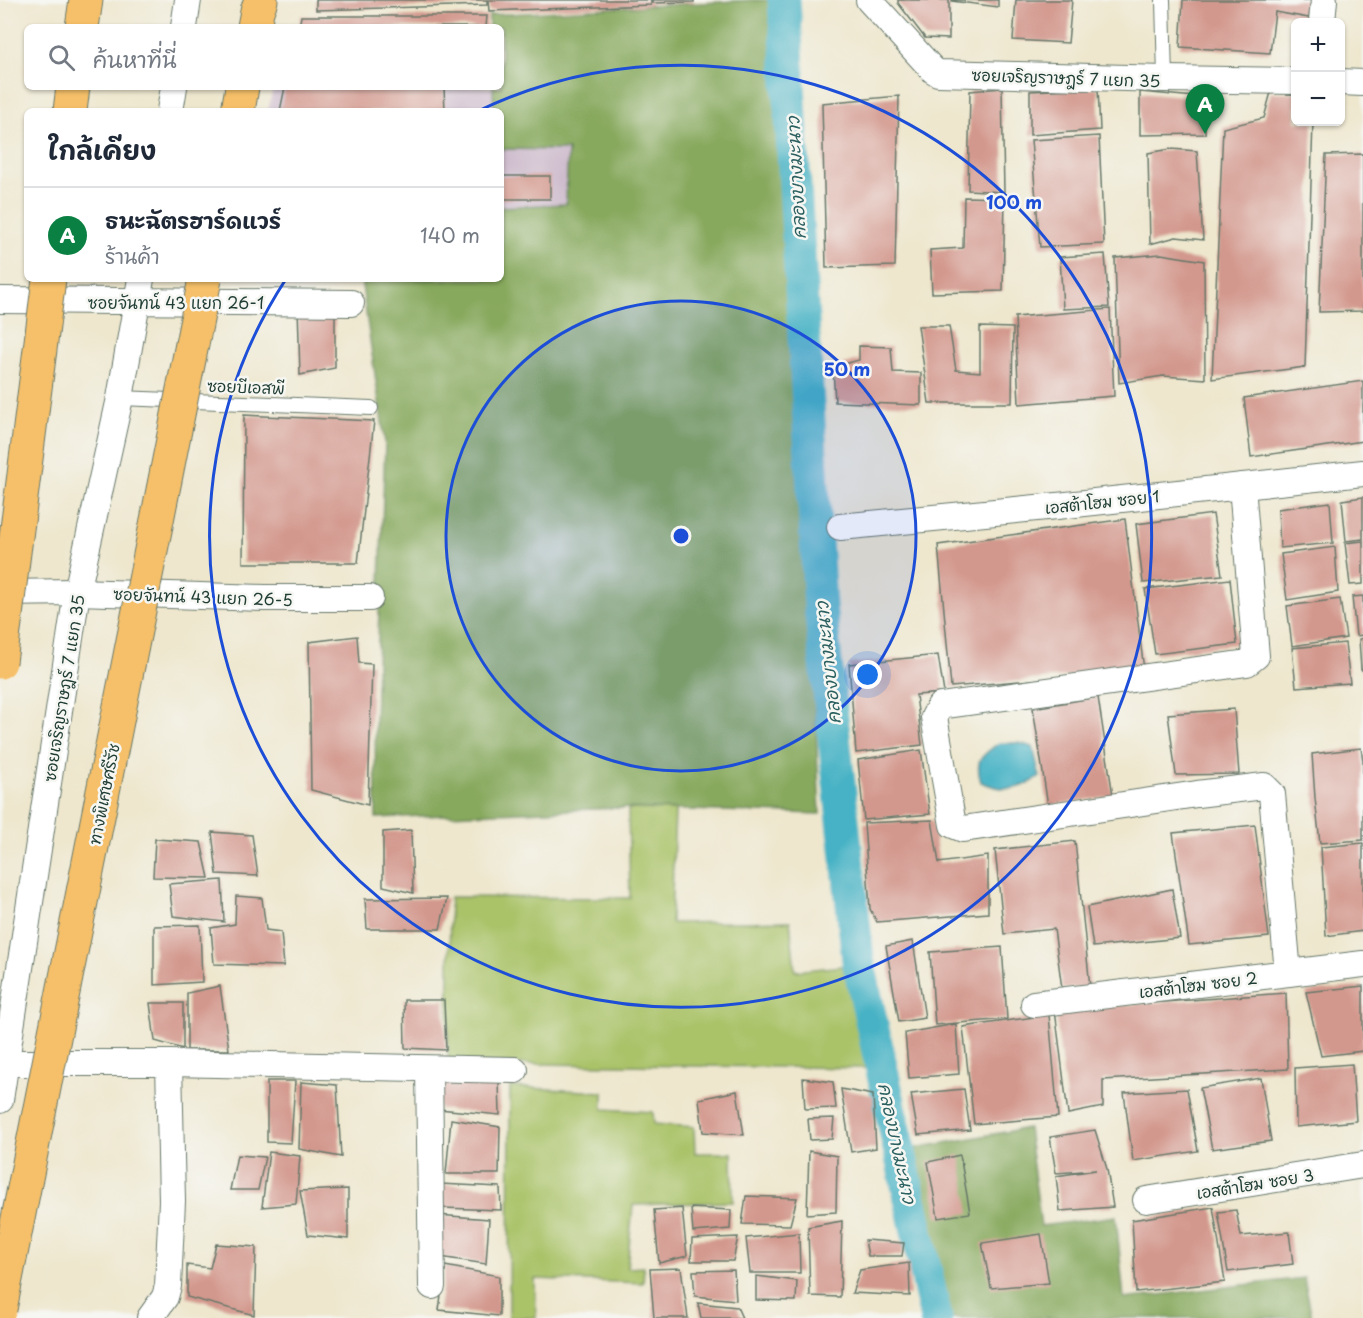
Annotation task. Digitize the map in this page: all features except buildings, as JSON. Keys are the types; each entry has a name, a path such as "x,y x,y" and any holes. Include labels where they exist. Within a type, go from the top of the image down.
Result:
{"highway":[{"path":"82,24 86,0"},
{"path":"70,108 74,90"},
{"path":"238,108 242,90"},
{"path":"0,662 49,282"},
{"name":"ทางพิเศษศรีรัช","path":"0,1309 204,282"}],"street":[{"path":"184,24 188,0"},
{"name":"ซอยเจริญราษฎร์ 7 แยก 35","path":"869,0 938,74 1291,81"},
{"path":"1322,18 1324,0"},
{"path":"1345,82 1363,83"},
{"path":"170,108 174,90"},
{"name":"ซอยเจริญราษฎร์ 7 แยก 35","path":"0,1100 77,592 120,398 139,290"},
{"name":"ซอยจันทน์ 43 แยก 26-1","path":"0,300 139,290 351,303"},
{"name":"เอสต้าโฮม ซอย 1","path":"840,527 1363,473"},
{"path":"1242,486 1256,656 1247,663 940,706 934,717 953,825 963,830 1264,786 1272,794 1288,973"},
{"name":"ซอยจันทน์ 43 แยก 26-5","path":"0,592 370,598"},
{"name":"เอสต้าโฮม ซอย 2","path":"1034,1004 1363,964"},
{"path":"5,1063 169,1063 515,1070"},
{"path":"150,1318 165,1297 168,1286 172,1201 169,1063"},
{"path":"429,1069 432,1286"},
{"name":"เอสต้าโฮม ซอย 3","path":"1146,1200 1363,1165"}],"lane":[{"path":"1163,0 1165,80"},
{"name":"ซอยบีเอสพี","path":"120,398 371,408"}],"shaded area":[{"path":"272,90 493,90 494,108 269,108"},
{"path":"504,149 568,149 566,205 504,206"}],"green space":[{"path":"770,0 806,516 820,814 619,808 376,818 375,721 385,443 361,282 504,282 504,207 566,204 568,150 504,149 504,108 494,108 493,90 504,90 504,24 489,24 489,15"},
{"path":"628,809 675,810 671,923 790,921 795,971 843,966 867,1068 448,1063 450,897 630,898"},
{"path":"510,1087 603,1092 603,1109 653,1112 654,1124 694,1127 695,1153 732,1153 733,1202 633,1205 627,1268 644,1267 643,1283 535,1279 536,1318 509,1318"},
{"path":"1028,1128 1041,1226 1116,1216 1124,1299 1304,1278 1312,1318 948,1318 910,1149"}],"water":[{"path":"999,743 1019,743 1033,747 1040,777 1025,785 1005,789 981,782 979,763 988,751"}],"waterway":[{"name":"คลองบางมะนาว","path":"784,0 820,606 858,960 936,1318"}],"place":[{"name":"ธนะฉัตรฮาร์ดแวร์","path":"1205,134"}]}
